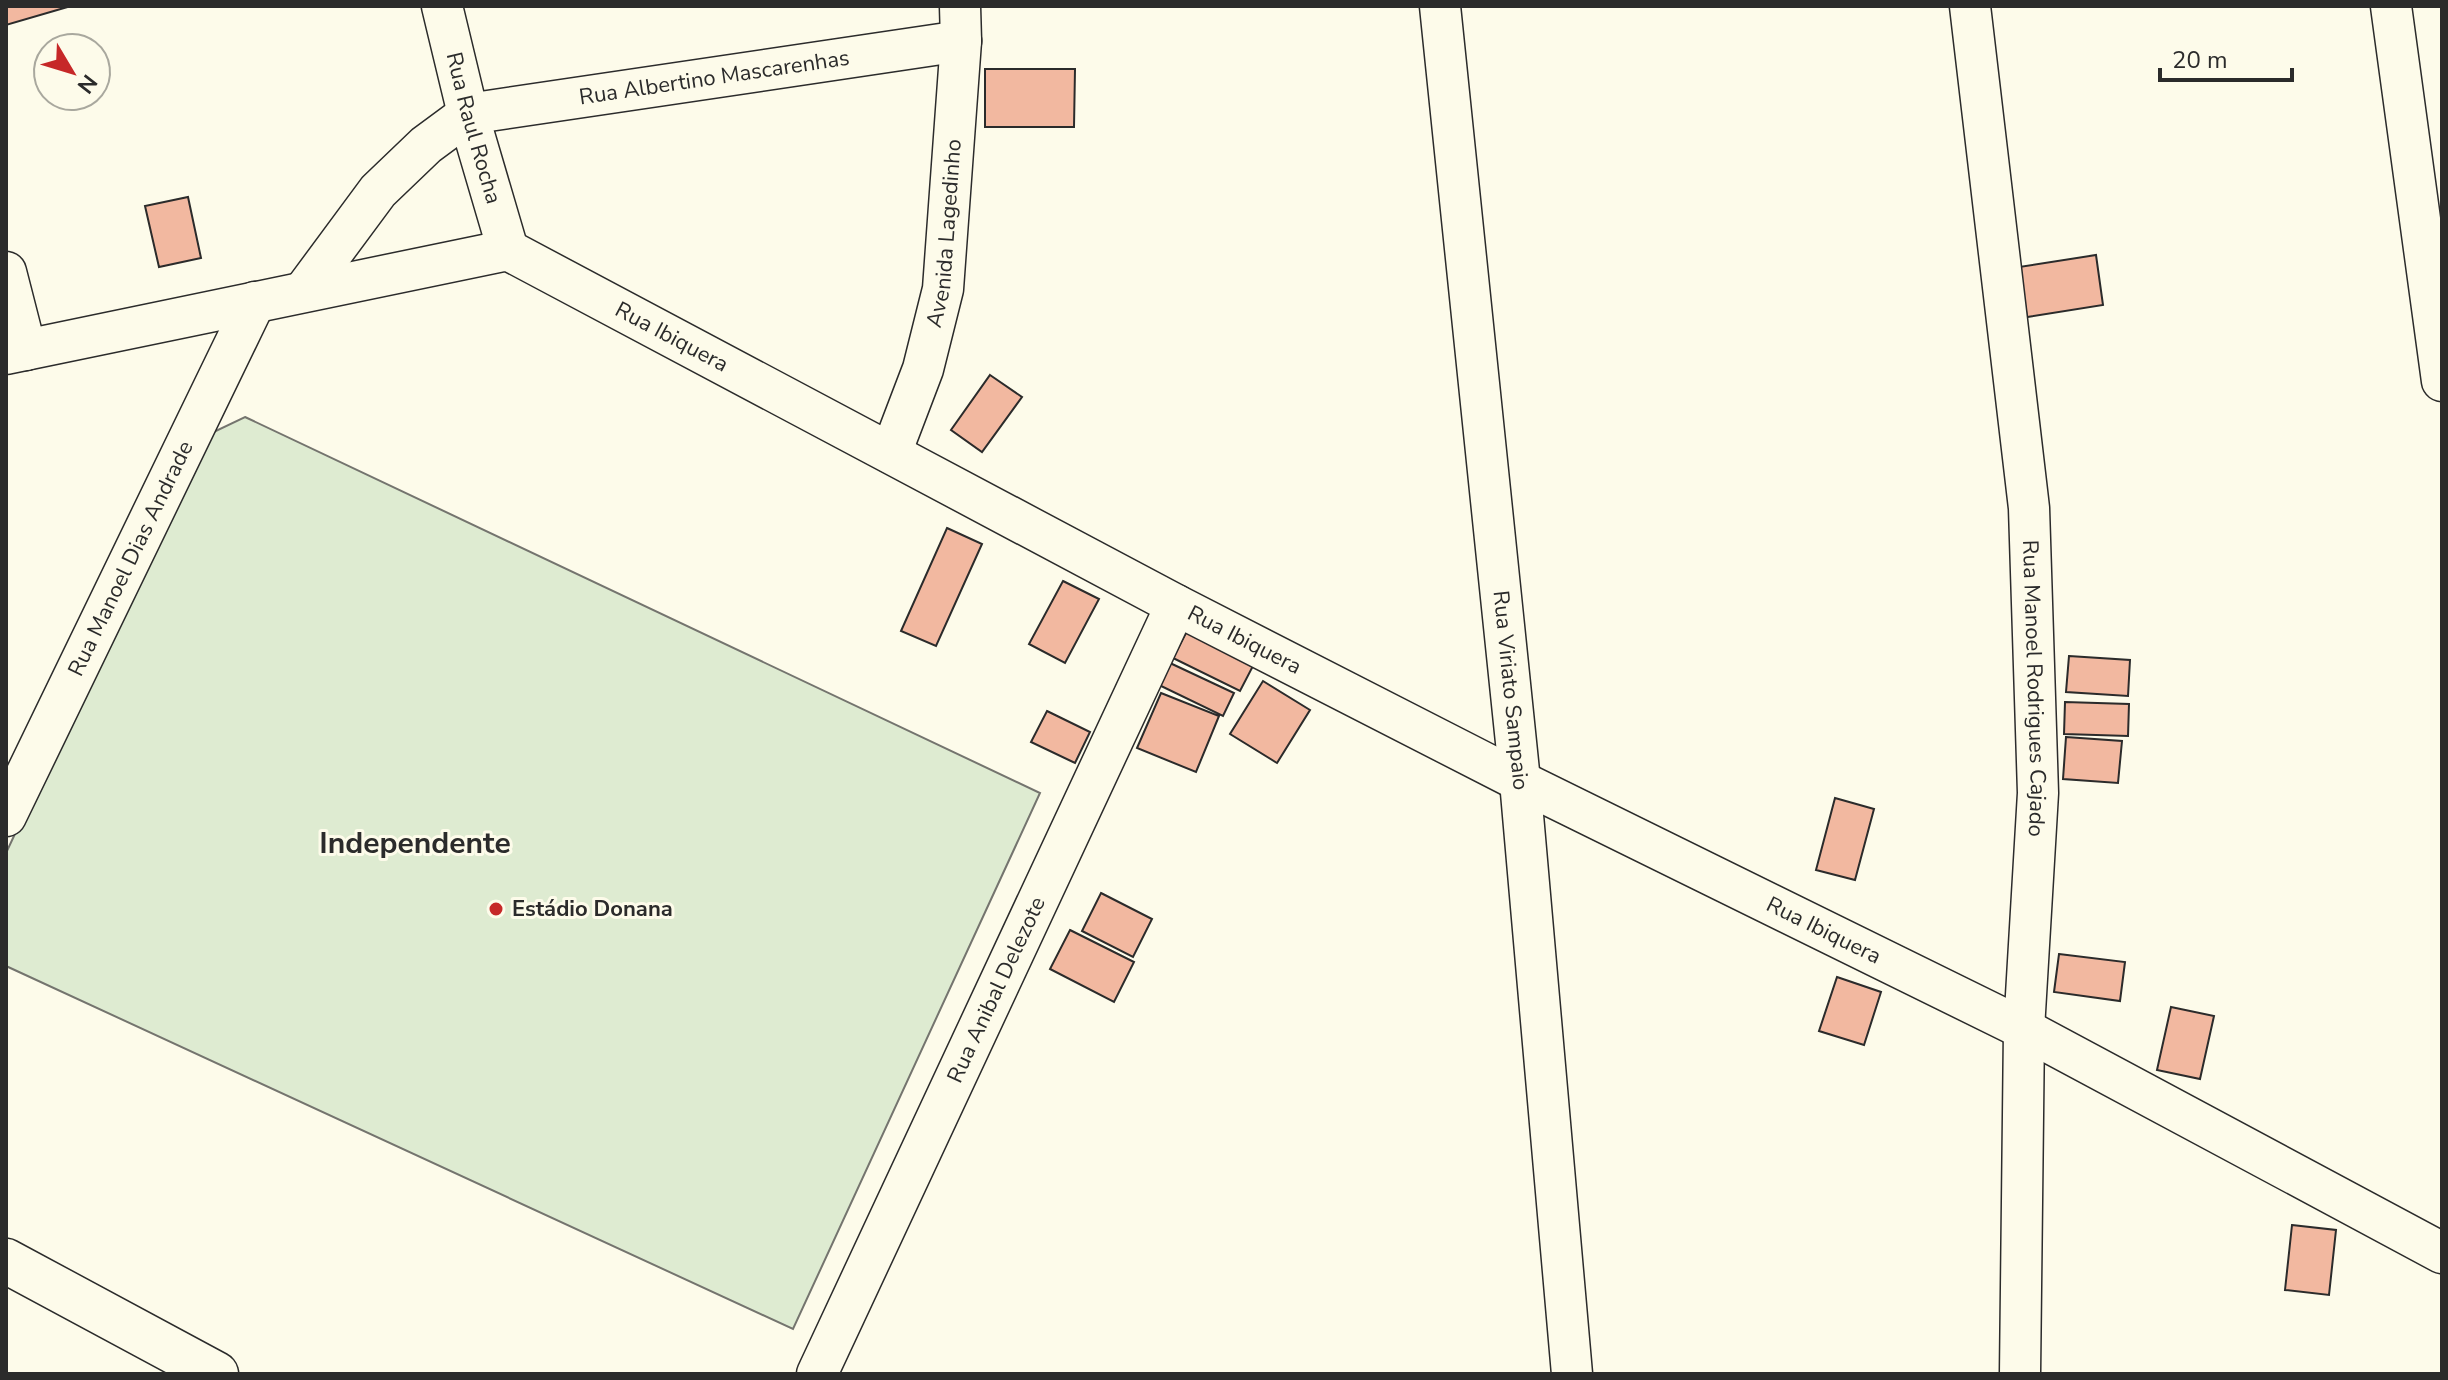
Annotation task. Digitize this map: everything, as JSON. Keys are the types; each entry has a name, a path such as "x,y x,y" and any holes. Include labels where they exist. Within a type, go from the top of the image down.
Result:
{"street":[{"name":"Rua Raul Rocha","path":"442,6 468,114 508,250"},
{"name":"Rua Viriato Sampaio","path":"1440,6 1520,781 1572,1374"},
{"name":"Rua Manoel Rodrigues Cajado","path":"1970,6 2029,508 2038,793 2024,1029 2020,1374"},
{"path":"2391,6 2442,381"},
{"name":"Rua Albertino Mascarenhas","path":"468,114 961,24"},
{"name":"Avenida Lagedinho","path":"891,453 923,369 943,289 961,24"},
{"path":"304,291 378,191 426,145 468,114"},
{"path":"6,272 16,352 508,250"},
{"name":"Rua Ibiquera","path":"508,250 1176,605 1520,781 2024,1029 2442,1253"},
{"name":"Rua Manoel Dias Andrade","path":"6,816 255,302"},
{"name":"Rua Anibal Delezote","path":"817,1374 1176,605"},
{"path":"6,1261 216,1374"}],"green space":[{"name":"Estádio Donana","path":"245,417 1040,793 793,1329 6,966 6,853 201,438"}],"building":[{"path":"6,6 71,6 6,25"},
{"path":"985,69 1075,69 1074,127 985,127"},
{"path":"188,197 201,258 159,267 145,206"},
{"path":"2096,255 2103,305 2027,317 2019,267"},
{"path":"990,375 1022,397 982,452 951,430"},
{"path":"947,528 982,544 936,646 901,631"},
{"path":"1063,581 1099,599 1065,663 1029,644"},
{"path":"1187,631 1254,664 1240,691 1173,658"},
{"path":"2069,656 2130,660 2128,696 2066,692"},
{"path":"1170,663 1234,693 1223,716 1159,685"},
{"path":"1263,681 1310,710 1277,763 1230,734"},
{"path":"1161,693 1219,716 1196,772 1137,748"},
{"path":"2065,702 2129,704 2128,736 2064,734"},
{"path":"1047,711 1090,732 1075,763 1031,742"},
{"path":"2066,737 2122,741 2118,783 2063,779"},
{"path":"1835,798 1874,809 1855,880 1816,870"},
{"path":"1101,893 1152,919 1133,957 1082,931"},
{"path":"1070,930 1134,962 1114,1002 1050,969"},
{"path":"2059,954 2125,962 2120,1001 2054,992"},
{"path":"1837,977 1881,992 1864,1045 1819,1031"},
{"path":"2171,1007 2214,1016 2200,1079 2157,1070"},
{"path":"2292,1225 2336,1230 2329,1295 2285,1290"}],"place":[{"name":"Estádio Donana","path":"496,909"}],"district":[{"name":"Independente","path":"415,843"}]}
